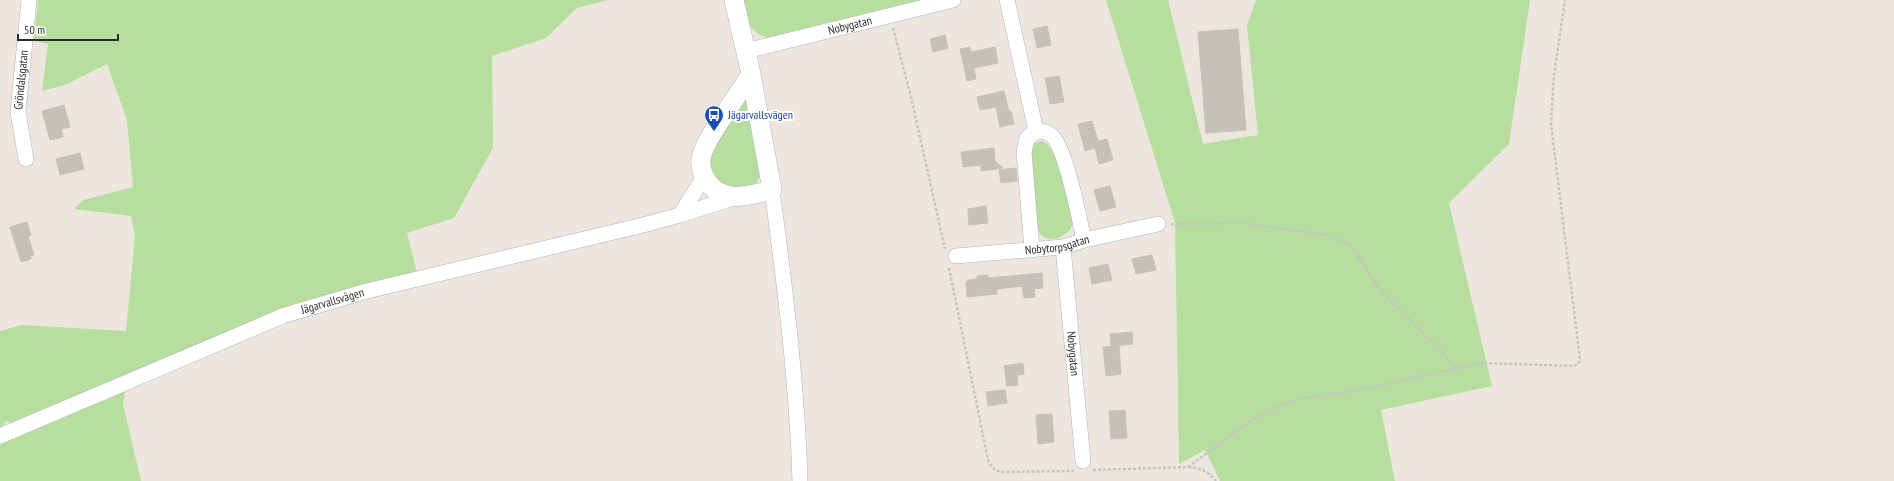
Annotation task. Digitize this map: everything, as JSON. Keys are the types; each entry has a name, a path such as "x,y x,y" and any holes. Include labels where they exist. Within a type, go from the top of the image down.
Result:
{"street":[{"name":"Gröndalsgatan","path":"26,159 18,112 29,0"},
{"path":"734,0 751,74 772,190 786,294 796,398 800,481"},
{"name":"Nobygatan","path":"746,51 953,0"},
{"path":"1006,0 1036,131"},
{"path":"732,198 715,191 704,177 701,160 706,144 751,74"},
{"path":"1032,249 1024,152 1028,138 1036,131 1051,135 1060,148 1084,240"},
{"path":"680,215 704,177"},
{"name":"Jägarvallsvägen","path":"0,436 285,315 367,291 680,215 732,198 772,190"},
{"name":"Nobytorpsgatan","path":"950,259 1063,246 1158,224"},
{"name":"Nobygatan","path":"1063,246 1084,467"}],"path":[{"path":"1188,466 1263,413 1298,399 1358,390 1481,362 1574,366 1578,364 1580,360 1550,124 1554,75 1565,0"},
{"path":"889,16 911,97 950,259 988,460 991,467 996,471 1003,472 1084,467 1188,466 1201,468 1210,474 1216,481"},
{"path":"1158,224 1242,223 1328,234 1351,246 1378,287 1457,368"}],"green space":[{"path":"38,0 608,0 577,8 546,38 492,56 493,148 454,218 407,233 417,273 281,311 15,426 7,421 4,423 2,430 0,431 0,331 21,325 126,331 135,236 131,216 74,209 83,200 133,187 127,120 107,64 65,85 42,91 48,44 34,41"},
{"path":"742,0 922,0 774,39 765,37 754,31 748,21"},
{"path":"1106,0 1168,0 1203,144 1258,135 1247,25 1256,0 1530,0 1509,144 1449,203 1492,386 1381,410 1395,481 1220,481 1205,450 1179,464 1175,223"},
{"path":"745,100 747,101 761,174 753,186 746,189 732,191 711,175 708,159 710,153"},
{"path":"1041,141 1047,144 1058,162 1066,187 1073,218 1070,230 1062,236 1054,239 1042,236 1039,232 1035,218 1030,154 1033,144"},
{"path":"133,383 125,392 123,404 141,481 0,481 0,440"}],"building":[{"path":"1047,26 1051,45 1037,48 1033,29"},
{"path":"1238,29 1246,130 1206,133 1198,32"},
{"path":"945,35 948,48 933,52 930,39"},
{"path":"970,47 971,52 995,47 998,63 974,68 971,54 976,79 967,81 960,49"},
{"path":"1059,76 1064,102 1050,104 1045,78"},
{"path":"1004,91 1009,112 1011,111 1014,124 1000,127 996,107 980,110 977,97"},
{"path":"64,105 70,127 61,129 63,137 50,140 42,111"},
{"path":"1092,121 1098,141 1107,139 1113,160 1099,164 1095,148 1085,151 1078,124"},
{"path":"994,148 995,161 1003,168 981,171 981,165 963,167 961,152"},
{"path":"80,153 84,169 60,175 56,159"},
{"path":"1016,168 1017,181 1001,183 999,170"},
{"path":"1110,186 1116,207 1100,211 1094,190"},
{"path":"986,206 988,223 969,225 968,209"},
{"path":"27,222 31,235 28,236 34,255 30,256 31,259 21,262 10,227"},
{"path":"1152,255 1156,270 1136,274 1132,259"},
{"path":"1108,264 1112,280 1092,284 1089,268"},
{"path":"1042,273 1043,288 1034,289 1035,297 1024,298 1022,286 997,289 997,294 967,297 966,283 968,280 977,279 977,276 988,275 988,278"},
{"path":"1132,332 1133,344 1111,346 1110,334"},
{"path":"1119,346 1121,374 1106,376 1103,347"},
{"path":"1023,363 1024,374 1017,375 1018,385 1007,386 1004,366"},
{"path":"1005,390 1007,403 988,406 986,392"},
{"path":"1125,410 1127,438 1111,439 1109,411"},
{"path":"1052,414 1054,442 1038,444 1036,415"}],"place":[{"name":"Jägarvallsvägen","path":"714,132"}]}
